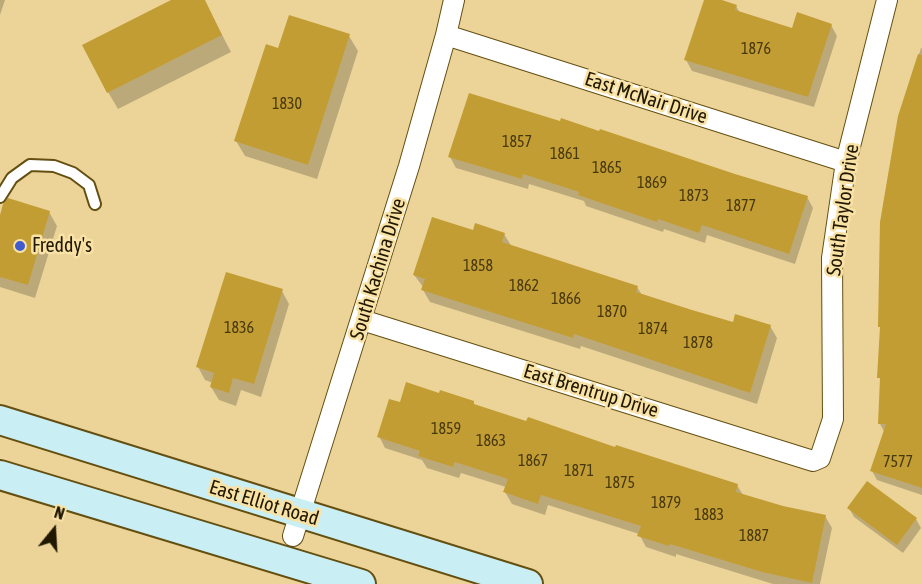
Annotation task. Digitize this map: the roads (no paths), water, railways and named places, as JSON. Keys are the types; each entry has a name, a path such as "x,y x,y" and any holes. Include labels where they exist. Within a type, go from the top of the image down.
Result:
{"main road":[{"name":"East Elliot Road","path":"0,420 297,525 528,584"},
{"path":"0,475 361,584"}],"street":[{"name":"South Kachina Drive","path":"297,525 409,166 454,0"},
{"name":"South Taylor Drive","path":"820,458 833,419 832,258 846,162 887,0"},
{"name":"East McNair Drive","path":"446,35 846,162"},
{"name":"East Brentrup Drive","path":"362,320 813,460 820,458"}],"lane":[{"path":"0,197 12,178 30,165 54,166 74,173 89,185 95,204"}],"place":[{"name":"Freddy's","path":"20,246"}]}
